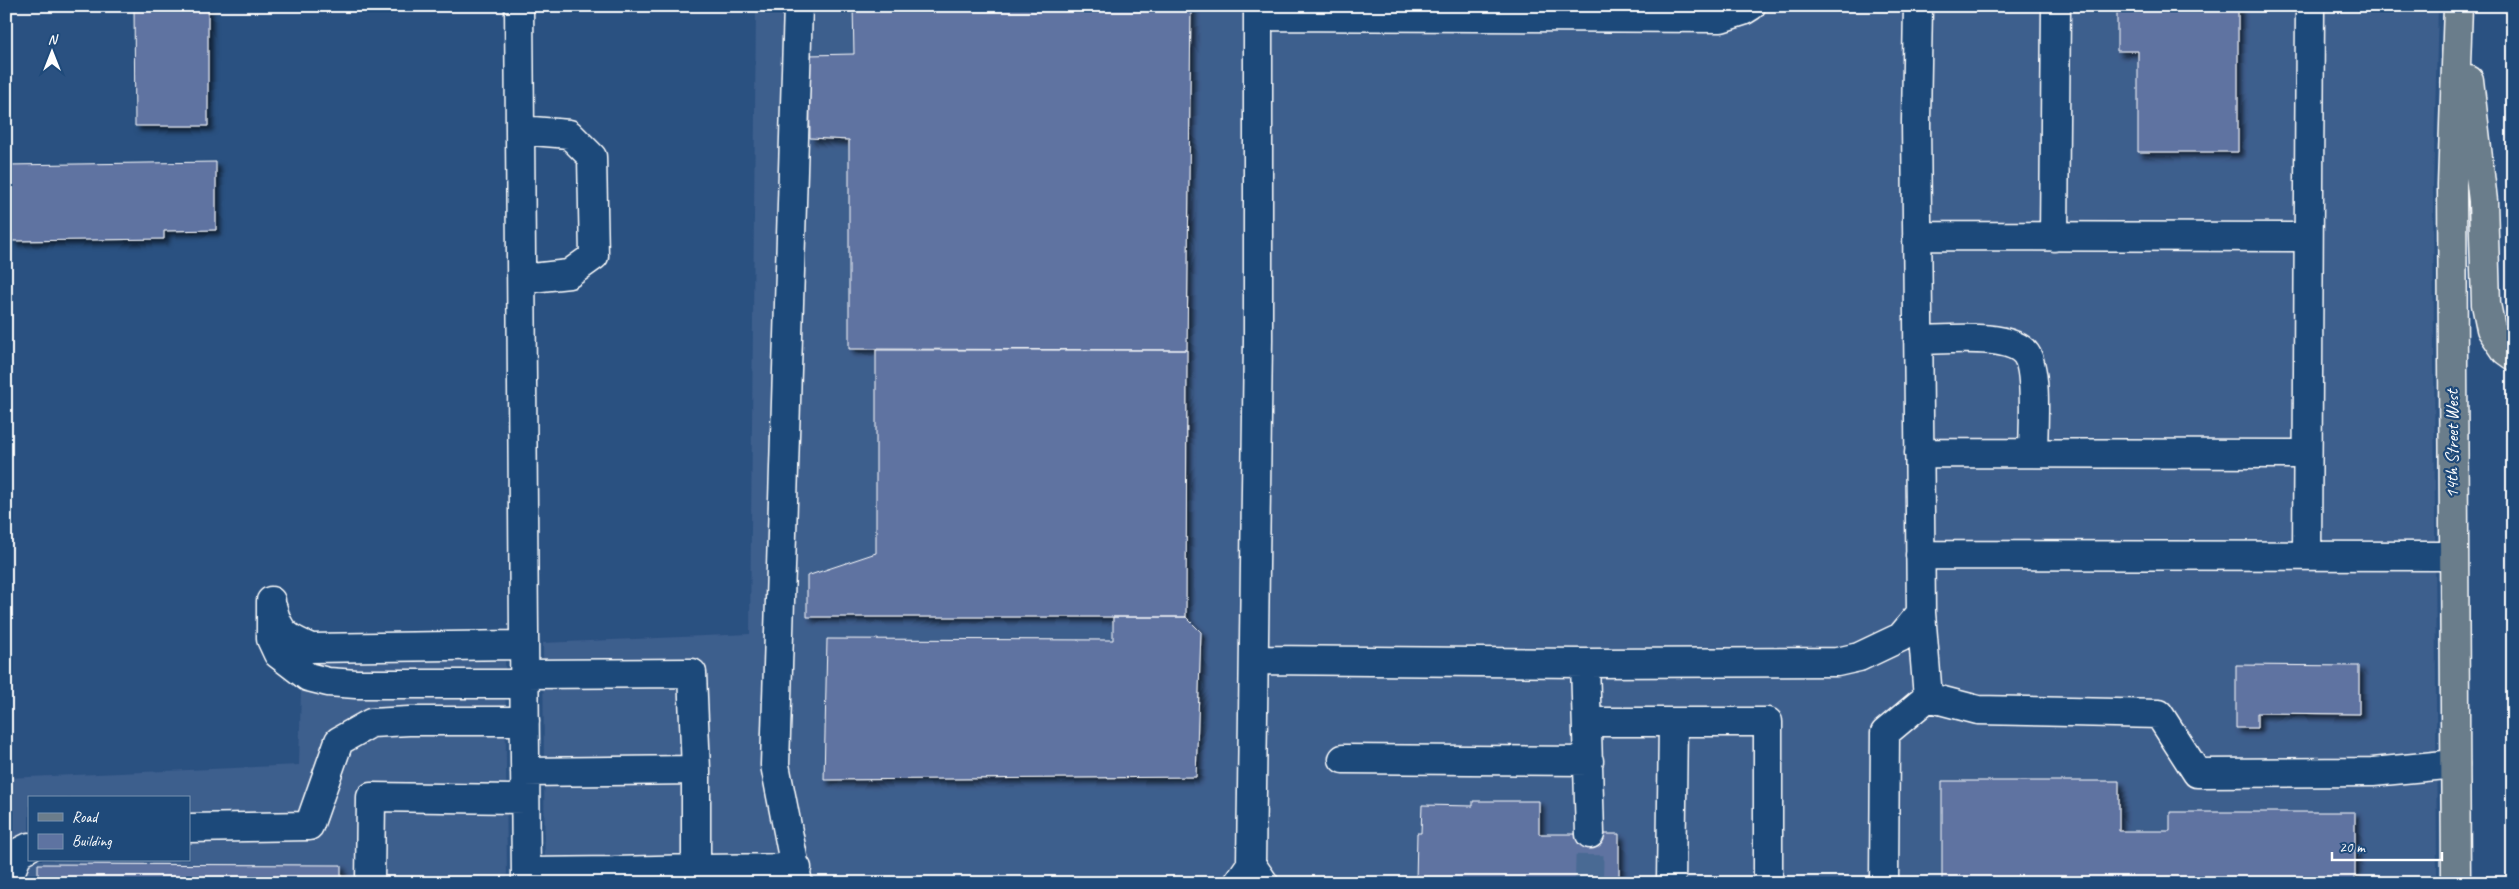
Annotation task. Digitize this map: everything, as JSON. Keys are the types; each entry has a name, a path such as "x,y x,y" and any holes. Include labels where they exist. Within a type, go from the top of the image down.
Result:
{"main road":[{"path":"2459,6 2483,201 2486,304 2491,329 2506,351 2513,356"},
{"name":"14th Street West","path":"2456,883 2452,185 2459,6"}],"street":[{"path":"519,6 526,878 614,877 696,868 798,875 775,765 798,6"},
{"path":"1251,876 1258,340 1258,11 1721,18 1743,12 1751,6"},
{"path":"1918,6 1917,236 1920,613 1928,697"},
{"path":"2054,236 2056,6"},
{"path":"2307,556 2310,6"},
{"path":"520,130 569,134 592,157 594,256 569,274 522,279"},
{"path":"1917,236 2308,237"},
{"path":"1918,340 1996,340 2015,344 2026,354 2032,377 2033,453"},
{"path":"1919,452 2307,454"},
{"path":"1920,555 2453,556"},
{"path":"524,645 311,648 292,639 277,626 271,601 271,639 278,654 308,677 328,682 356,684 692,673 696,770 696,868"},
{"path":"1254,660 1585,663 1837,662 1859,658 1901,637 1920,613"},
{"path":"1585,663 1590,834"},
{"path":"1928,697 1978,710 2159,714 2198,773 2373,772 2455,764"},
{"path":"1884,883 1885,733 1928,697"},
{"path":"190,828 309,826 339,741 371,723 409,721 525,721"},
{"path":"1587,722 1768,722 1768,883"},
{"path":"1671,883 1673,722"},
{"path":"1343,759 1589,760"},
{"path":"525,772 696,770"},
{"path":"370,883 371,797 525,799"},
{"path":"6,883 19,852 28,848"}],"shaded area":[{"path":"756,6 2438,6 2433,185 2437,883 545,883 543,643 750,634"},
{"path":"505,645 507,883 6,883 6,778 299,765 302,653"}],"building":[{"path":"134,6 208,6 208,126 135,126"},
{"path":"853,6 1191,6 1187,350 849,349 849,140 810,138 809,55 854,54"},
{"path":"2117,6 2238,6 2238,152 2138,152 2138,51 2117,51"},
{"path":"216,162 216,230 164,231 164,239 12,241 12,233 6,233 6,165"},
{"path":"876,350 1187,350 1186,617 807,617 807,576 876,553"},
{"path":"1113,617 1186,617 1201,632 1196,777 824,780 827,639 1113,640"},
{"path":"2236,665 2359,666 2359,714 2257,713 2257,728 2236,728"},
{"path":"1942,781 2119,781 2119,831 2170,831 2170,812 2355,812 2355,883 1942,883"},
{"path":"1473,801 1539,801 1539,834 1619,834 1619,883 1416,883 1417,833 1421,833 1422,805 1473,806"},
{"path":"38,864 341,865 341,883 38,883"}],"tunnel":[{"path":"1589,883 1590,834"}]}
